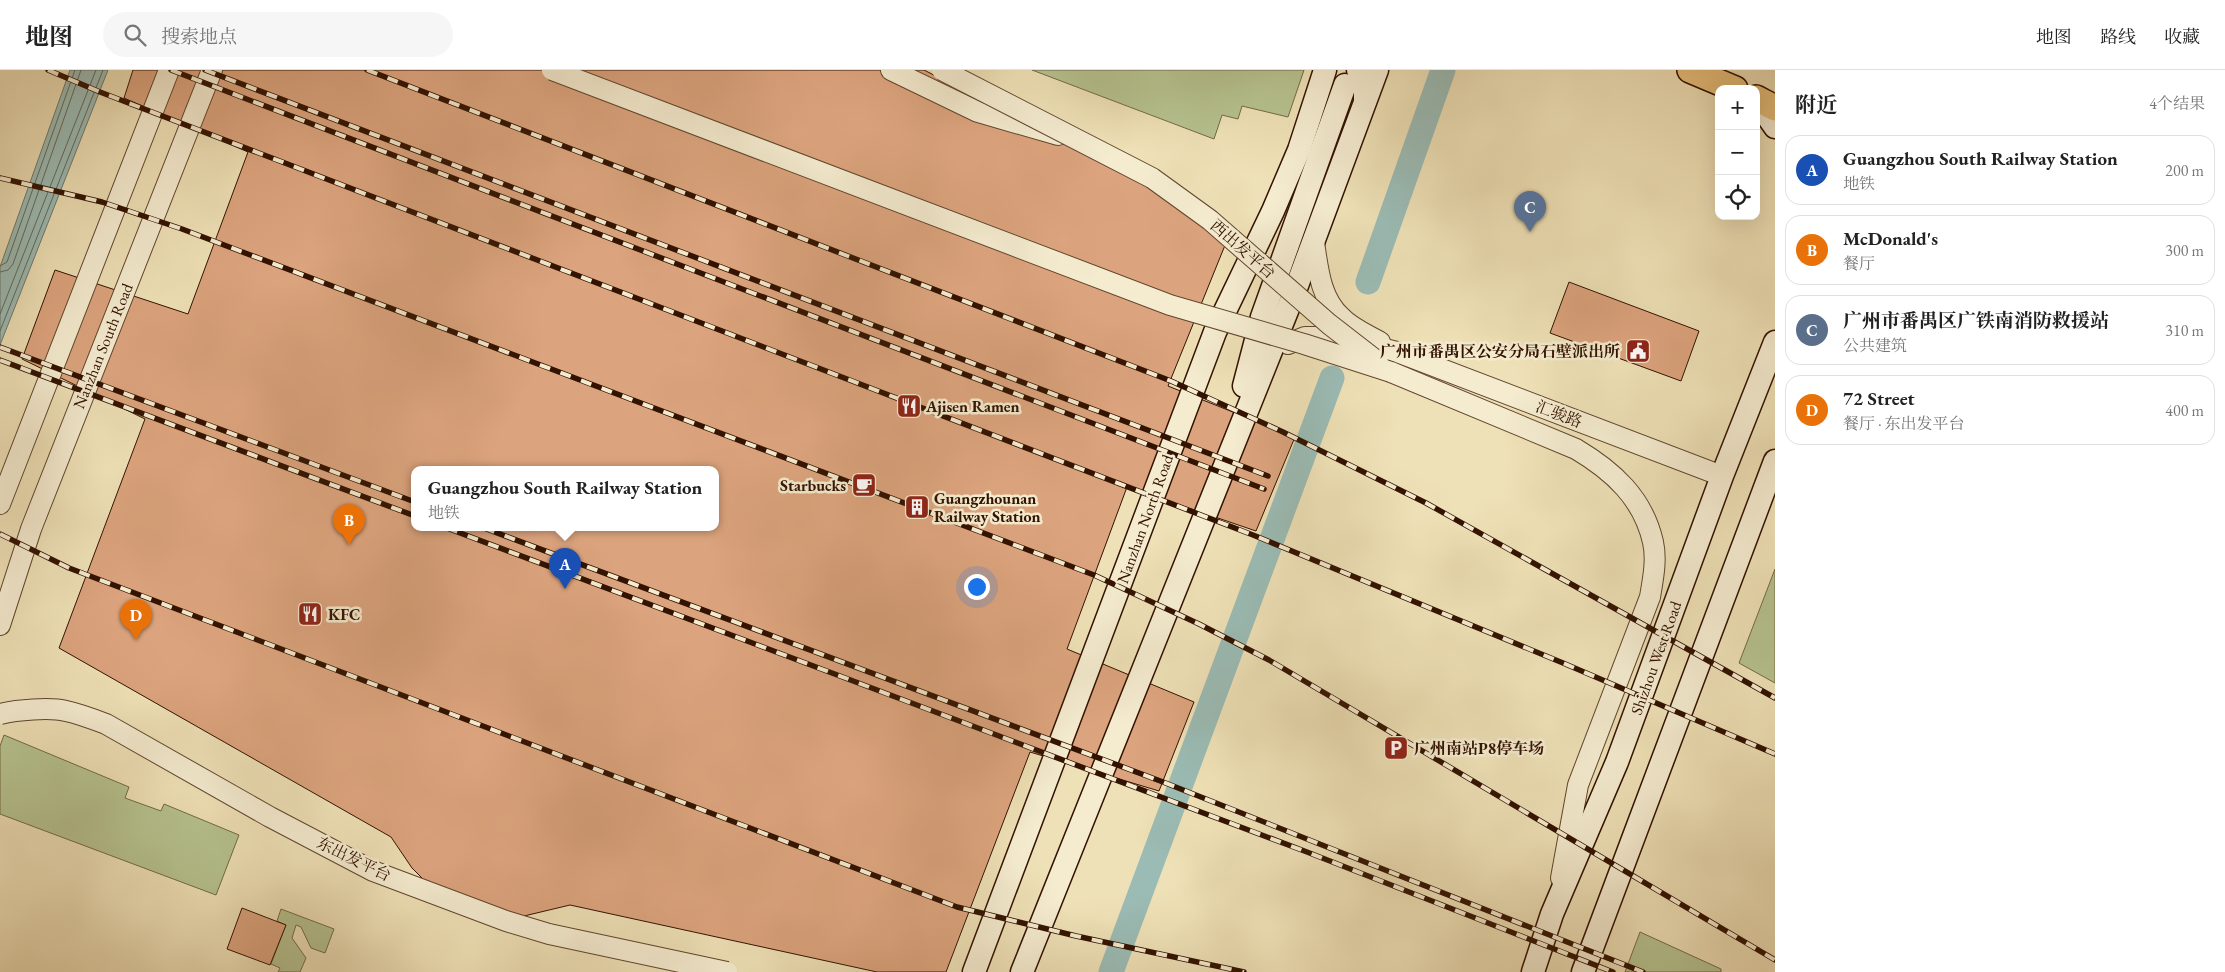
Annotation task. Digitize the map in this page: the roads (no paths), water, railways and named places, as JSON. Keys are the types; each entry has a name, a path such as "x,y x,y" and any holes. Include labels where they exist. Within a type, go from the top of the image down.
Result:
{"main road":[{"path":"1027,966 1314,242 1377,70"},
{"path":"1690,70 1726,85"},
{"path":"1214,493 1262,317 1336,74 1365,80 1365,104"},
{"name":"Nanzhan North Road","path":"974,972 1215,332 1273,212 1299,150 1336,74"},
{"path":"1760,101 1775,108"},
{"path":"1760,105 1775,127"},
{"name":"Shizhou West Road","path":"1532,972 1552,914 1617,762 1722,476 1775,342"},
{"path":"1583,972 1775,461"}],"street":[{"path":"0,504 170,70"},
{"name":"Nanzhan South Road","path":"1,619 31,529 212,70"},
{"path":"552,70 1170,305 1304,344 1390,372 1576,448 1603,465 1630,493 1642,513 1653,543 1654,567 1650,597 1578,785 1564,864 1552,914"},
{"name":"西出发平台","path":"891,70 978,112 1085,142"},
{"name":"西出发平台","path":"942,70 1152,178 1210,220 1329,324 1390,372"},
{"path":"1314,242 1319,273 1329,303 1341,318 1397,352"},
{"path":"1258,382 1273,356 1281,348 1305,337 1335,337 1397,352"},
{"name":"汇骏路","path":"1397,352 1722,476"},
{"name":"东出发平台","path":"0,714 64,710 106,724 270,817 373,871 506,921 549,934 727,972"}],"water":[{"path":"70,70 108,70 0,345 0,267"}],"waterway":[{"path":"1368,282 1443,70"},
{"path":"1111,972 1332,378"}],"railway":[{"path":"48,70 100,92 1253,535 1563,663 1775,754"},
{"path":"171,70 1264,489"},
{"path":"205,70 1268,476"},
{"path":"367,70 1171,381 1283,432 1426,503 1775,698"},
{"path":"0,178 102,202 182,229 1094,575 1199,624 1269,660 1775,960"},
{"path":"0,347 411,501"},
{"path":"0,360 411,514"},
{"path":"455,531 1307,852 1613,972"},
{"path":"492,531 1163,782 1643,972"},
{"path":"0,534 69,568 957,907 1076,936 1244,972"}],"place":[{"name":"广州市番禺区广铁南消防救援站","path":"1530,232"},
{"name":"广州市番禺区公安分局石壁派出所","path":"1638,351"},
{"name":"Ajisen Ramen","path":"909,406"},
{"name":"Starbucks","path":"864,485"},
{"name":"Guangzhounan Railway Station","path":"917,507"},
{"name":"McDonald's","path":"349,545"},
{"name":"Guangzhou South Railway Station","path":"565,589"},
{"name":"KFC","path":"310,614"},
{"name":"72 Street","path":"136,640"},
{"name":"广州南站P8停车场","path":"1396,748"}]}
